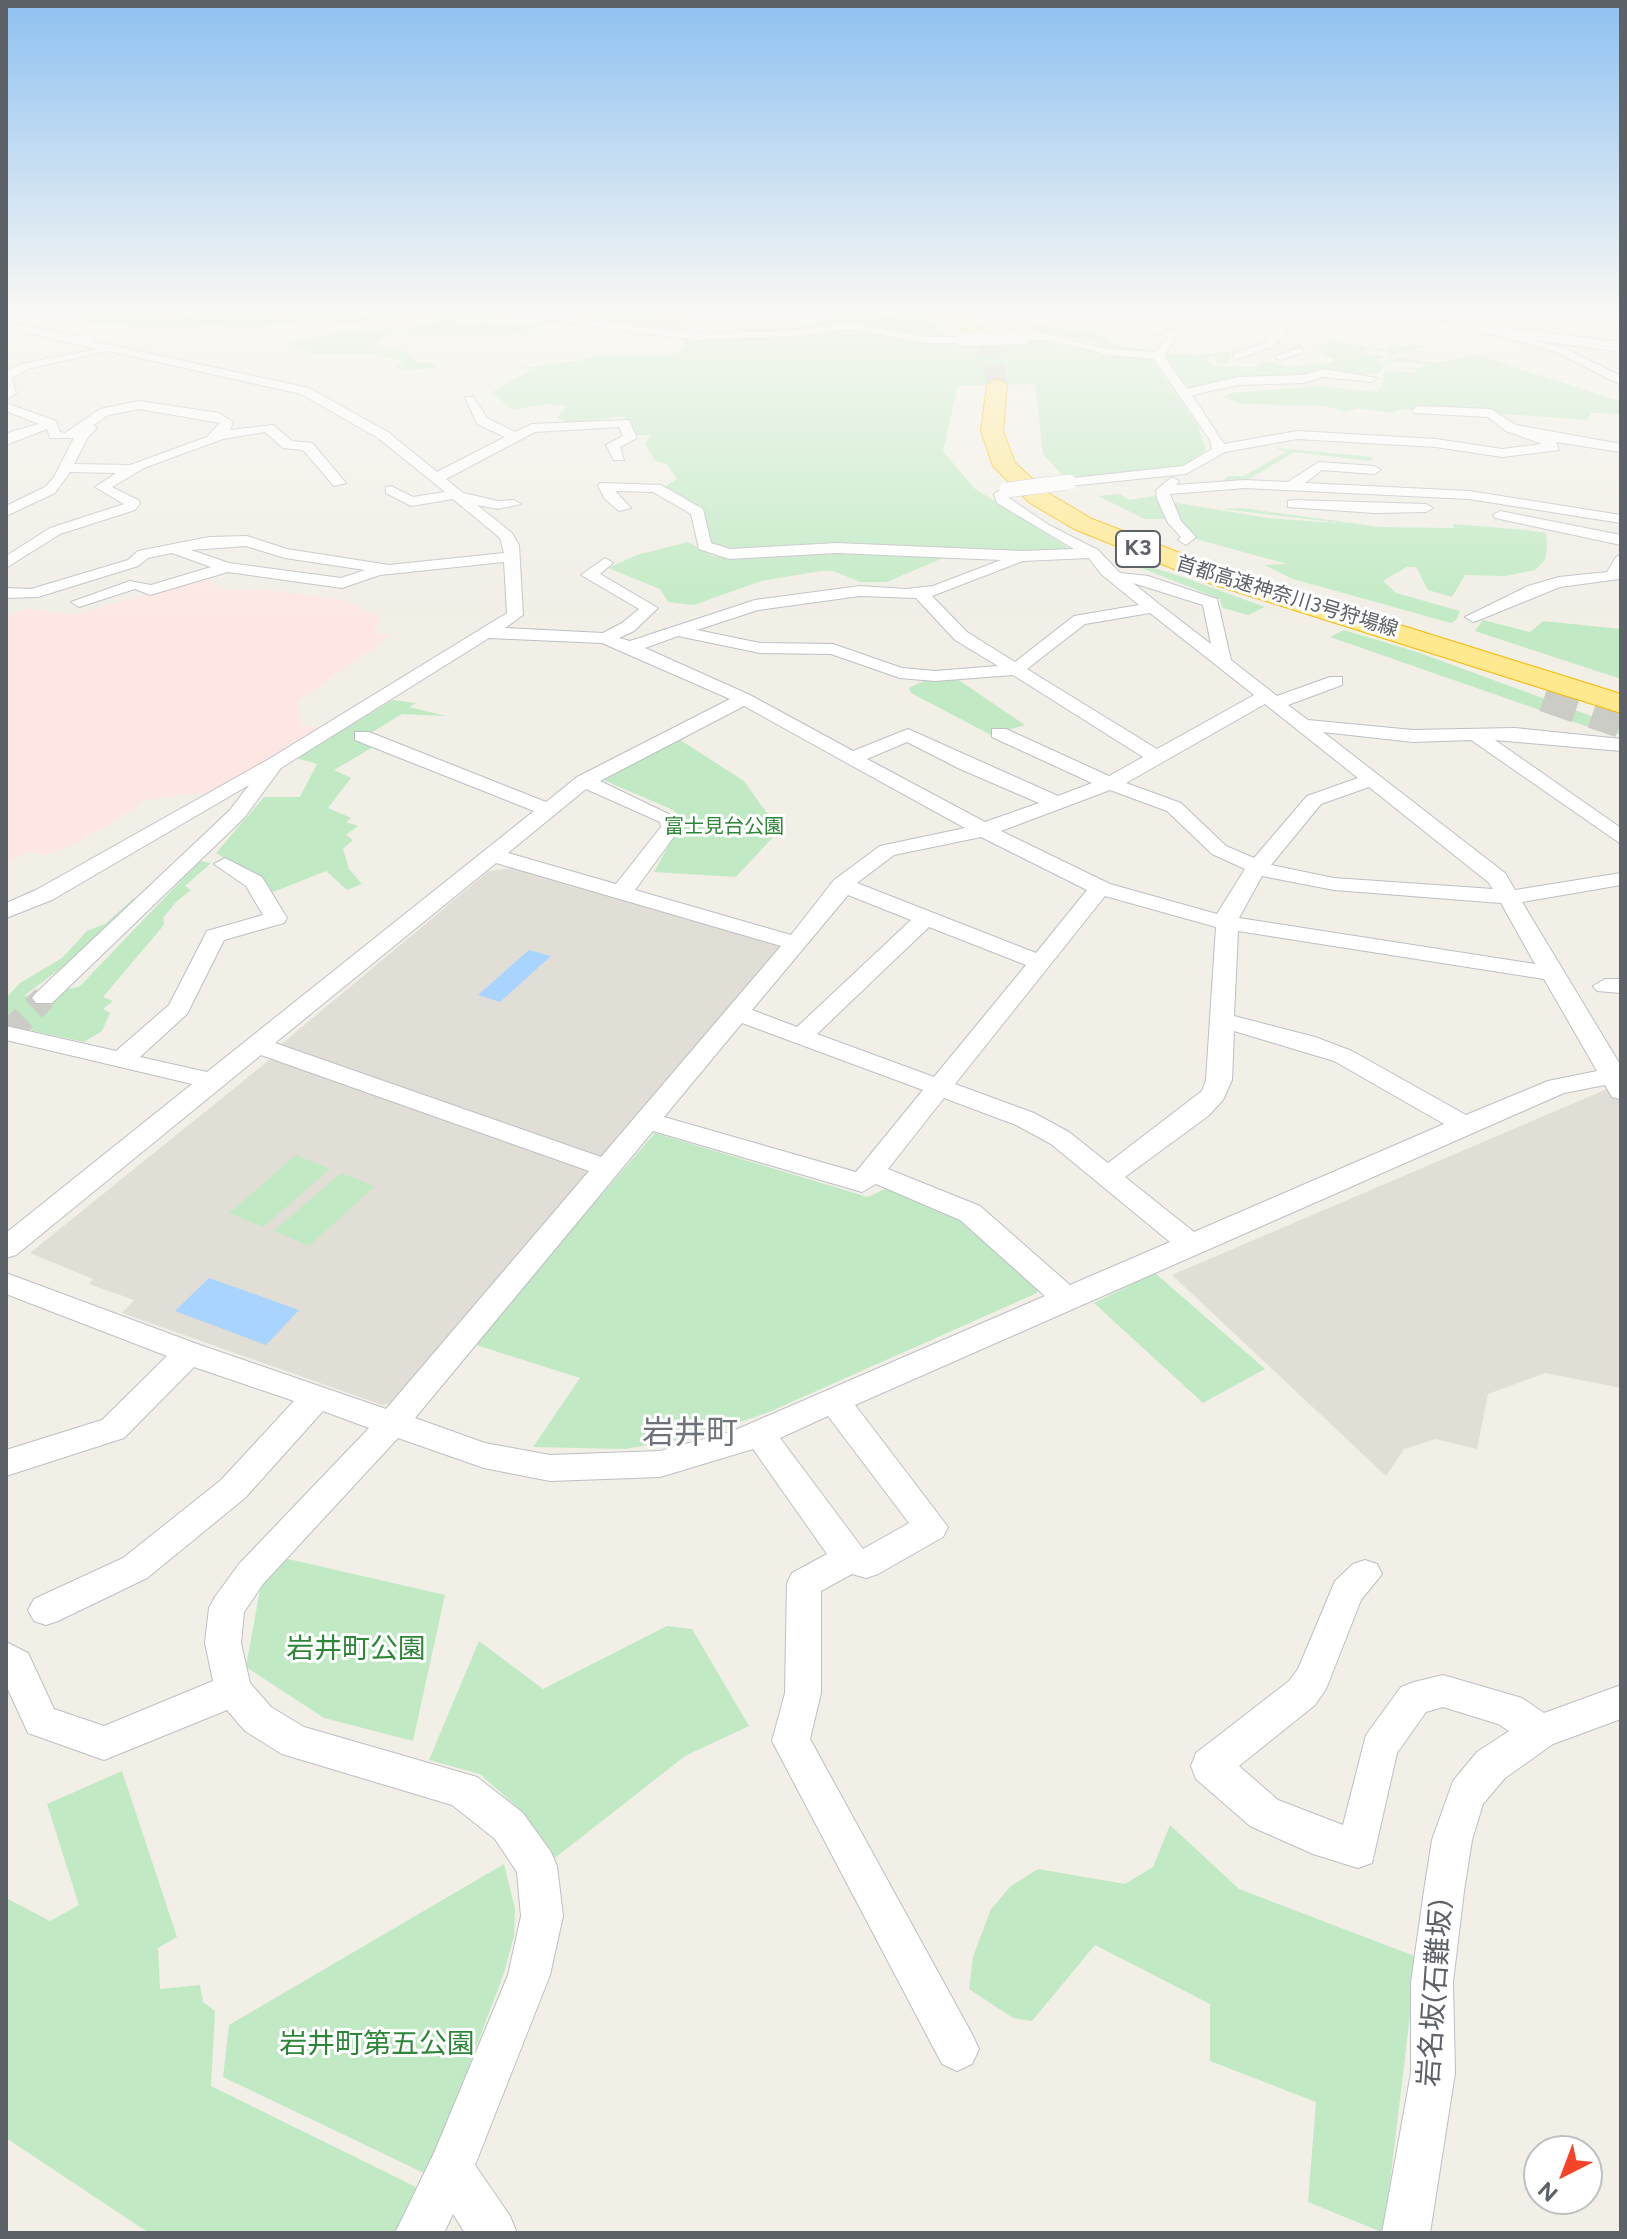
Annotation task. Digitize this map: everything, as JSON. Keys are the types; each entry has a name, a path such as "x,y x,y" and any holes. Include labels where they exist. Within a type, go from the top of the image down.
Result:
{"highway":[{"name":"首都高速神奈川3号狩場線","path":"997,413 992,431 1005,466 1024,486 1051,506 1184,571 1374,620"},
{"name":"首都高速神奈川3号狩場線","path":"1008,413 1011,435 1033,474 1082,510 1374,620 1621,704"},
{"path":"1374,620 1433,651 1558,682 1621,685"},
{"name":"首都高速神奈川3号狩場線","path":"1558,682 1621,694"}],"street":[{"path":"23,413 51,424 55,435 67,437 102,413"},
{"path":"204,413 227,422 220,435"},
{"path":"6,911 44,895 276,763 515,615 512,557 507,536 383,435 345,413"},
{"path":"477,413 482,421 515,437"},
{"path":"1197,413 1219,449"},
{"path":"1417,415 1473,413"},
{"path":"1492,413 1511,428 1540,436 1621,448"},
{"path":"1322,420 1342,436"},
{"path":"435,479 532,428 624,423 630,438 613,445 619,457"},
{"path":"6,441 15,435 51,424"},
{"path":"6,512 44,495 67,468 82,435 94,425"},
{"path":"6,563 55,531 130,507 133,503 102,487 131,469 220,435 268,428 288,445 307,446 339,483"},
{"path":"1165,488 1219,449 1263,444 1287,436 1342,436 1446,444 1502,453 1554,447 1540,436"},
{"path":"1291,486 1319,466 1374,470"},
{"path":"67,468 131,469"},
{"path":"6,1283 189,1353 484,1455 550,1468 595,1469 660,1464 759,1433 1557,1087 1618,1080 1551,973 1497,878 1116,578 1093,553 1000,497 1007,490 1186,470"},
{"path":"1154,474 1165,488 1171,516 1189,537 1176,544"},
{"path":"1165,488 1266,485 1478,496 1621,519"},
{"path":"1266,485 1271,502 1374,509 1449,507 1621,540"},
{"path":"619,509 605,486 656,488 698,512 704,546 729,554 837,548 1023,556 1093,553"},
{"path":"391,490 411,502 454,495 498,505 514,504"},
{"path":"6,593 32,594 133,563 143,554 247,541 285,553 388,569"},
{"path":"173,549 227,567 342,583 388,569 512,557"},
{"path":"630,647 755,605 860,591 921,594 1023,556"},
{"path":"1473,617 1534,589 1559,582 1613,576 1621,560"},
{"path":"605,563 589,575 650,608 628,627 605,638"},
{"path":"79,602 136,584 150,590 227,567"},
{"path":"1116,578 1142,579 1211,602 1223,649 1223,662"},
{"path":"921,594 961,636 1157,757"},
{"path":"676,631 760,648 833,649 917,675 1015,670 1080,620 1153,607"},
{"path":"488,633 605,638 630,647 744,699 984,830 1100,888 1227,923 1551,973"},
{"path":"419,2233 450,2169 529,1975 542,1916 537,1866 509,1826 463,1790 295,1742 258,1719 233,1690 223,1643 227,1608 251,1574 391,1425 857,870 887,850 984,830 1109,784 1271,700 1336,681"},
{"path":"6,1248 584,781 744,699"},
{"path":"1306,725 1377,734 1515,734 1621,745"},
{"path":"999,733 1036,754 1174,807 1219,850 1256,869 1334,884 1510,897 1621,879"},
{"path":"852,758 908,735 967,765 1057,803"},
{"path":"362,736 547,809"},
{"path":"1477,736 1621,838"},
{"path":"44,998 209,857 276,763"},
{"path":"1109,1176 1199,1110 1214,1094 1219,1080 1228,914 1256,869 1314,800 1374,779"},
{"path":"584,781 669,819 671,827 621,893"},
{"path":"491,855 795,943"},
{"path":"121,1060 179,1009 215,936 276,918 254,882 209,857"},
{"path":"842,885 1039,962"},
{"path":"646,1120 862,1183 1100,888"},
{"path":"801,1036 926,918"},
{"path":"737,1013 1025,1119 1060,1138 1190,1244"},
{"path":"1221,1020 1306,1042 1343,1056 1465,1125"},
{"path":"6,1033 212,1081"},
{"path":"257,1045 606,1168"},
{"path":"871,1172 970,1213 1066,1298"},
{"path":"6,1463 113,1429 189,1353"},
{"path":"46,1610 135,1568 233,1489 316,1398"},
{"path":"759,1433 849,1559 866,1564 931,1527 834,1401"},
{"path":"849,1559 804,1583 803,1693 791,1741 957,2049"},
{"path":"1365,1574 1347,1591 1313,1678 1302,1693 1210,1766 1264,1813 1313,1835 1358,1849 1379,1747 1414,1699 1443,1691 1509,1710 1540,1732"},
{"path":"6,1658 15,1664 41,1721 104,1743 233,1690"},
{"name":"岩名坂(石難坂)","path":"1406,2233 1433,2073 1432,1982 1452,1840 1467,1794 1491,1765 1540,1732 1621,1702"},
{"path":"450,2169 493,2233"}],"shaded area":[{"path":"210,577 217,588 243,591 262,589 341,600 380,617 372,633 391,635 296,703 302,725 322,730 211,792 144,800 103,829 85,836 85,840 45,855 29,851 6,863 6,616 28,609 73,615"},
{"path":"513,868 776,944 779,950 606,1155 592,1157 278,1047 489,871"},
{"path":"273,1057 585,1168 587,1175 402,1400 382,1405 122,1313 134,1300 89,1284 93,1279 30,1253"},
{"path":"1621,1083 1621,1388 1545,1373 1488,1394 1477,1449 1436,1439 1404,1449 1386,1476 1172,1275"}],"green space":[{"path":"560,413 952,413 943,451 974,488 1072,550 731,552 708,542 702,511 662,488 677,479 667,464 655,461 645,443 651,435 637,435 623,416 570,425 557,417"},
{"path":"1038,413 1189,413 1198,426 1206,450 1191,462 1176,467 1066,479 1043,454"},
{"path":"1496,413 1591,413 1587,420"},
{"path":"1274,447 1374,457 1370,461 1294,452 1248,480 1223,481 1228,476 1244,476 1286,452"},
{"path":"1120,494 1129,500 1155,496 1167,519 1145,519 1098,496"},
{"path":"1171,502 1268,518 1350,524 1221,509 1242,508 1380,527 1454,528 1453,524 1526,530 1546,533 1547,546 1545,560 1535,570 1505,576 1465,575 1452,597 1428,590 1416,567 1407,567 1383,581 1396,593 1460,611 1451,623 1293,579 1264,565 1287,564 1196,539 1179,520"},
{"path":"688,542 713,556 738,558 838,552 948,556 887,582 860,582 833,571 821,571 761,581 694,605 668,602 660,589 608,568 637,555"},
{"path":"1137,563 1265,607 1248,615 1223,608 1220,599 1131,564"},
{"path":"1483,620 1530,632 1543,621 1621,629 1621,679 1475,631"},
{"path":"1344,630 1420,653 1621,727 1621,734 1603,732 1330,637"},
{"path":"957,679 1025,725 991,735 911,693 909,688 926,680"},
{"path":"393,700 416,703 409,707 446,716 402,714 361,739 375,746 334,770 351,778 328,808 351,818 346,822 358,826 346,835 353,840 343,849 349,869 362,884 347,890 326,871 273,892 259,878 216,853 264,797 300,797 317,764 296,758"},
{"name":"富士見台公園","path":"677,738 744,781 766,812 786,823 736,877 654,872 681,823 673,810 599,778"},
{"path":"200,861 211,863 185,886 191,890 176,902 163,918 164,925 103,997 113,1001 103,1009 110,1013 102,1031 84,1042 6,1025 6,998 20,983 62,958 87,931 105,924 134,898 142,897 93,944 24,996 79,987"},
{"path":"655,1133 868,1197 891,1186 962,1218 1039,1285 1037,1293 769,1412 700,1436 625,1449 533,1447 580,1378 473,1344"},
{"path":"296,1155 330,1169 263,1227 229,1213"},
{"path":"341,1173 375,1186 309,1246 274,1231"},
{"path":"1155,1273 1265,1369 1203,1403 1094,1303"},
{"name":"岩井町公園","path":"284,1558 445,1595 413,1741 324,1718 246,1667 261,1584"},
{"path":"667,1626 692,1629 749,1726 685,1756 551,1861 518,1808 480,1774 429,1760 479,1641 543,1689"},
{"path":"122,1771 177,1937 158,1948 160,1989 200,1985 203,2002 215,2011 211,2086 418,2188 396,2233 149,2233 6,2138 6,1898 50,1921 79,1905 47,1804"},
{"path":"1170,1825 1239,1889 1417,1957 1384,2233 1308,2202 1316,2102 1210,2061 1210,2004 1095,1945 1032,2021 1013,2018 969,1989 973,1957 991,1909 1011,1886 1038,1869 1125,1884 1153,1867"},
{"name":"岩井町第五公園","path":"504,1864 515,1909 514,1936 504,1973 428,2175 223,2077 229,2025"}],"water":[{"path":"529,950 551,956 500,1002 478,995"},
{"path":"209,1278 299,1310 266,1345 175,1311"}],"tunnel":[{"path":"1545,695 1621,721"},
{"path":"6,1035 44,998"}],"district":[{"name":"岩井町","path":"690,1434"}]}
